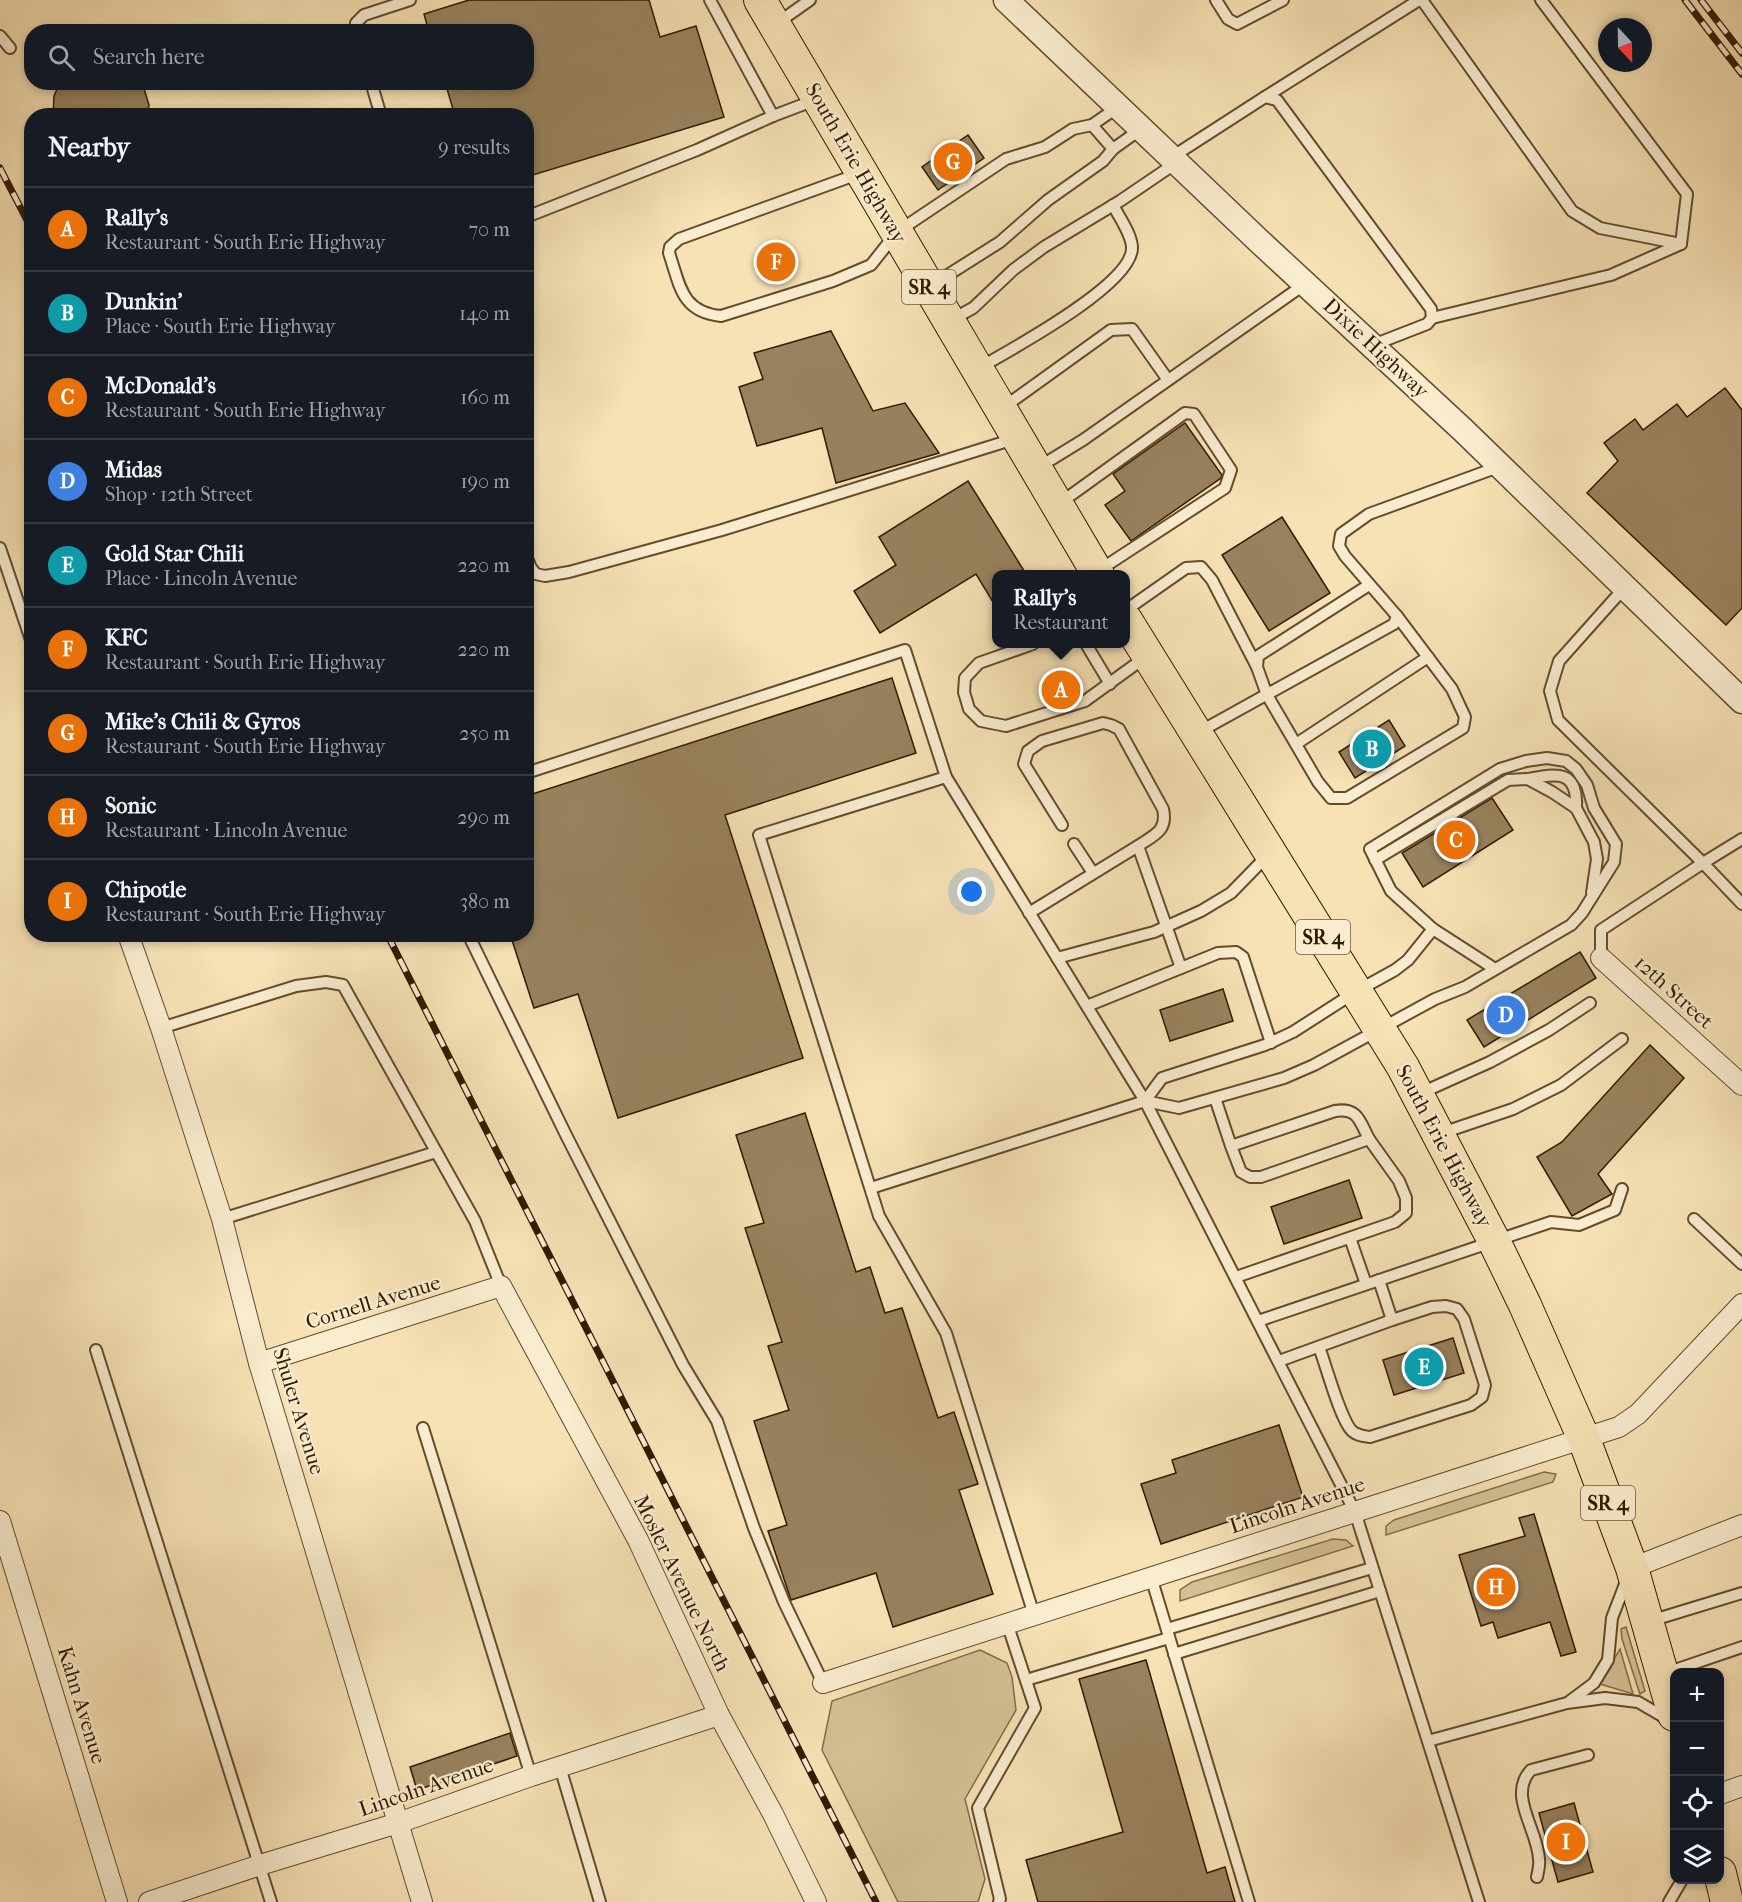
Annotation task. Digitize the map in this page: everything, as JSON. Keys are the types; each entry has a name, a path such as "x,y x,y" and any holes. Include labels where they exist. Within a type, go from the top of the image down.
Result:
{"main road":[{"name":"South Erie Highway","path":"768,12 1093,570"},
{"name":"South Erie Highway","path":"1130,628 1357,990 1418,1095 1494,1241 1584,1439 1632,1568 1670,1701"},
{"path":"1722,1884 1727,1902"}],"street":[{"name":"Dixie Highway","path":"1008,1 1500,466 1742,701"},
{"name":"Shuler Avenue","path":"132,942 222,1219 259,1363 422,1902"},
{"name":"12th Street","path":"1601,958 1742,1085"},
{"name":"Cornell Avenue","path":"259,1363 501,1286"},
{"name":"Mosler Avenue North","path":"501,1286 638,1540 719,1715 773,1814 816,1902"},
{"name":"Lincoln Avenue","path":"823,1683 1619,1427 1638,1414 1742,1305"},
{"name":"Kahn Avenue","path":"0,1521 117,1902"},
{"path":"1632,1568 1742,1525"},
{"name":"Lincoln Avenue","path":"148,1902 398,1823 531,1776 719,1715"},
{"path":"1724,1792 1742,1786"}],"lane":[{"path":"356,24 364,15 410,0"},
{"path":"710,0 773,117"},
{"path":"768,12 810,0"},
{"path":"1216,0 1228,20 1237,24 1283,0"},
{"path":"949,322 973,308 1013,270 1036,253 1113,205 1265,97 1421,0 1572,211 1600,228 1681,244"},
{"path":"1541,0 1687,194 1681,244"},
{"path":"0,36 10,48"},
{"path":"373,90 379,108"},
{"path":"1265,97 1277,100 1431,309 1432,318"},
{"path":"534,214 698,150 818,99"},
{"path":"862,173 679,239 670,247 669,253 683,295 706,315 721,316 833,281 871,265 897,232 1006,159 1045,147 1073,129 1092,125 1118,107"},
{"path":"1092,125 1113,149"},
{"path":"929,287 1000,242 1048,200 1103,161 1113,149 1141,129"},
{"path":"977,370 1043,331 1098,294 1118,276 1127,263 1132,248 1113,205"},
{"path":"1373,345 1427,324 1432,318 1611,275 1681,244"},
{"path":"1036,469 1083,440 1306,284"},
{"path":"1001,410 1111,330 1132,329 1168,380"},
{"path":"1057,505 1185,413 1194,414 1231,470 1225,488 1101,570"},
{"path":"534,572 545,576 569,572 722,530 1017,438"},
{"path":"1130,607 1186,568 1201,567 1212,580 1257,667 1267,695 1318,782 1331,798 1347,798 1463,728 1465,717 1452,689 1397,616 1339,546 1341,534 1369,514 1500,466"},
{"path":"0,548 24,619"},
{"path":"1257,667 1258,656 1369,585"},
{"path":"1625,587 1559,661 1550,691 1558,720 1703,862 1742,904"},
{"path":"1196,734 1394,624 1397,616"},
{"path":"1022,648 979,663 965,678 964,692 969,709 981,721 1006,726 1085,701 1148,655"},
{"path":"1088,648 1110,684"},
{"path":"534,770 905,650 946,777 1145,1101 1354,1512 1479,1902"},
{"path":"1296,744 1428,657"},
{"path":"1029,913 1162,829 1165,818 1162,808 1119,729 1103,723 1041,741 1028,751 1024,764 1062,825"},
{"path":"871,1188 1145,1101 1179,1108 1284,1078 1304,1070 1435,999 1465,987 1496,969 1571,925 1582,913 1614,862 1616,844 1594,808 1587,785 1576,769 1566,761 1547,758 1526,761 1500,770 1370,849 1391,891 1433,929 1496,969"},
{"path":"1375,860 1508,780 1552,774 1564,777 1572,783 1576,793 1576,808 1594,842 1597,859 1592,896"},
{"path":"946,777 759,835 879,1216 946,1333 1034,1615"},
{"path":"1528,779 1576,808"},
{"path":"1601,958 1601,930 1703,862 1742,839"},
{"path":"1074,844 1093,873"},
{"path":"1138,846 1181,968"},
{"path":"1058,958 1154,932 1201,911 1232,893 1270,853"},
{"path":"1145,1101 1162,1078 1270,1043 1293,1032 1357,990 1395,970 1408,960 1433,929"},
{"path":"472,942 677,1354 717,1421 753,1528 784,1602 823,1683"},
{"path":"1087,1006 1218,953 1236,952 1243,957 1270,1043"},
{"path":"161,1028 296,986 326,982 343,985 475,1221 501,1286"},
{"path":"1418,1095 1490,1062 1549,1030 1590,1003"},
{"path":"1439,1134 1513,1109 1561,1085 1622,1039"},
{"path":"1215,1098 1241,1172 1250,1177 1261,1177 1369,1138"},
{"path":"1231,1146 1346,1109 1355,1113 1369,1138 1399,1181 1406,1198 1406,1212 1395,1222 1236,1277"},
{"path":"222,1219 436,1152"},
{"path":"1258,1321 1551,1222 1579,1225 1615,1210 1622,1189"},
{"path":"1694,1219 1742,1264"},
{"path":"1350,1238 1366,1284"},
{"path":"1378,1280 1392,1320"},
{"path":"1279,1361 1392,1320 1432,1307 1446,1306 1457,1309 1464,1319 1485,1385 1482,1397 1471,1405 1370,1437 1360,1436 1344,1419 1319,1347"},
{"path":"96,1350 271,1902"},
{"path":"423,1428 531,1776"},
{"path":"1026,1680 1372,1568"},
{"path":"1567,1703 1594,1683 1608,1660 1612,1618 1632,1568"},
{"path":"1151,1577 1249,1902"},
{"path":"1174,1654 1380,1591"},
{"path":"1647,1622 1742,1593"},
{"path":"999,1902 978,1808 1035,1708 1007,1623"},
{"path":"1662,1674 1742,1647"},
{"path":"1428,1741 1567,1703 1605,1698 1638,1702 1671,1722"},
{"path":"1537,1878 1539,1858 1522,1799 1521,1787 1525,1776 1531,1770 1588,1755"},
{"path":"560,1767 600,1902"},
{"path":"1670,1902 1680,1884"}],"shaded area":[{"path":"1544,1472 1556,1474 1553,1482 1386,1535 1386,1526 1394,1520"},
{"path":"1333,1539 1346,1540 1353,1546 1180,1601 1180,1590 1192,1582"},
{"path":"1626,1627 1645,1691 1640,1694 1622,1639 1621,1629"},
{"path":"1620,1649 1633,1694 1600,1684"},
{"path":"980,1650 1007,1663 1012,1677 1016,1710 965,1799 985,1879 978,1902 898,1902 822,1750 832,1701"}],"building":[{"path":"469,0 649,0 660,37 696,26 724,117 534,175 534,108 453,108 447,90 534,90 534,24 427,24 424,14"},
{"path":"57,90 144,90 149,105 148,108 53,108"},
{"path":"968,135 984,158 938,190 922,167"},
{"path":"831,331 873,411 905,403 939,453 836,483 822,428 757,446 739,387 763,379 754,353"},
{"path":"1725,388 1742,410 1742,608 1726,625 1587,493 1618,461 1604,443 1635,419 1643,430 1677,404 1687,417"},
{"path":"1185,423 1222,475 1221,478 1131,541 1105,505 1125,491 1113,474"},
{"path":"968,481 1024,570 992,570 992,600 976,574 880,633 854,591 896,565 879,537"},
{"path":"1282,517 1330,593 1269,631 1222,555"},
{"path":"892,678 916,753 725,815 803,1058 618,1118 578,994 534,1008 513,942 534,942 534,793"},
{"path":"1389,720 1405,746 1355,778 1339,752"},
{"path":"1492,798 1513,830 1423,887 1402,853"},
{"path":"1580,952 1596,978 1484,1047 1467,1020"},
{"path":"1223,989 1233,1021 1170,1041 1160,1010"},
{"path":"1650,1045 1684,1078 1598,1174 1612,1194 1572,1216 1537,1157 1562,1142"},
{"path":"805,1113 856,1272 870,1267 885,1313 902,1308 938,1418 954,1412 978,1484 959,1490 993,1594 893,1627 876,1573 791,1600 768,1531 787,1525 754,1421 789,1410 768,1346 782,1342 745,1228 764,1223 736,1135"},
{"path":"1349,1180 1362,1218 1284,1244 1271,1207"},
{"path":"1453,1338 1464,1373 1394,1395 1383,1360"},
{"path":"1279,1425 1303,1497 1161,1544 1141,1484 1176,1473 1172,1460"},
{"path":"1534,1514 1576,1652 1561,1656 1550,1622 1498,1638 1493,1622 1481,1626 1459,1555 1525,1536 1519,1518"},
{"path":"1146,1660 1207,1873 1225,1867 1235,1902 1038,1902 1026,1860 1123,1832 1079,1679"},
{"path":"510,1733 517,1756 417,1790 410,1767"},
{"path":"1574,1803 1593,1872 1558,1882 1539,1813"}],"railway":[{"path":"1685,0 1742,74"},
{"path":"1701,0 1742,53"},
{"path":"0,168 24,214"},
{"path":"391,942 876,1902"}],"place":[{"name":"Mike's Chili & Gyros","path":"953,162"},
{"name":"KFC","path":"776,262"},
{"name":"Rally's","path":"1061,690"},
{"name":"Dunkin'","path":"1372,749"},
{"name":"McDonald's","path":"1456,840"},
{"name":"Midas","path":"1506,1015"},
{"name":"Gold Star Chili","path":"1424,1367"},
{"name":"Sonic","path":"1496,1587"},
{"name":"Chipotle","path":"1566,1842"}]}
